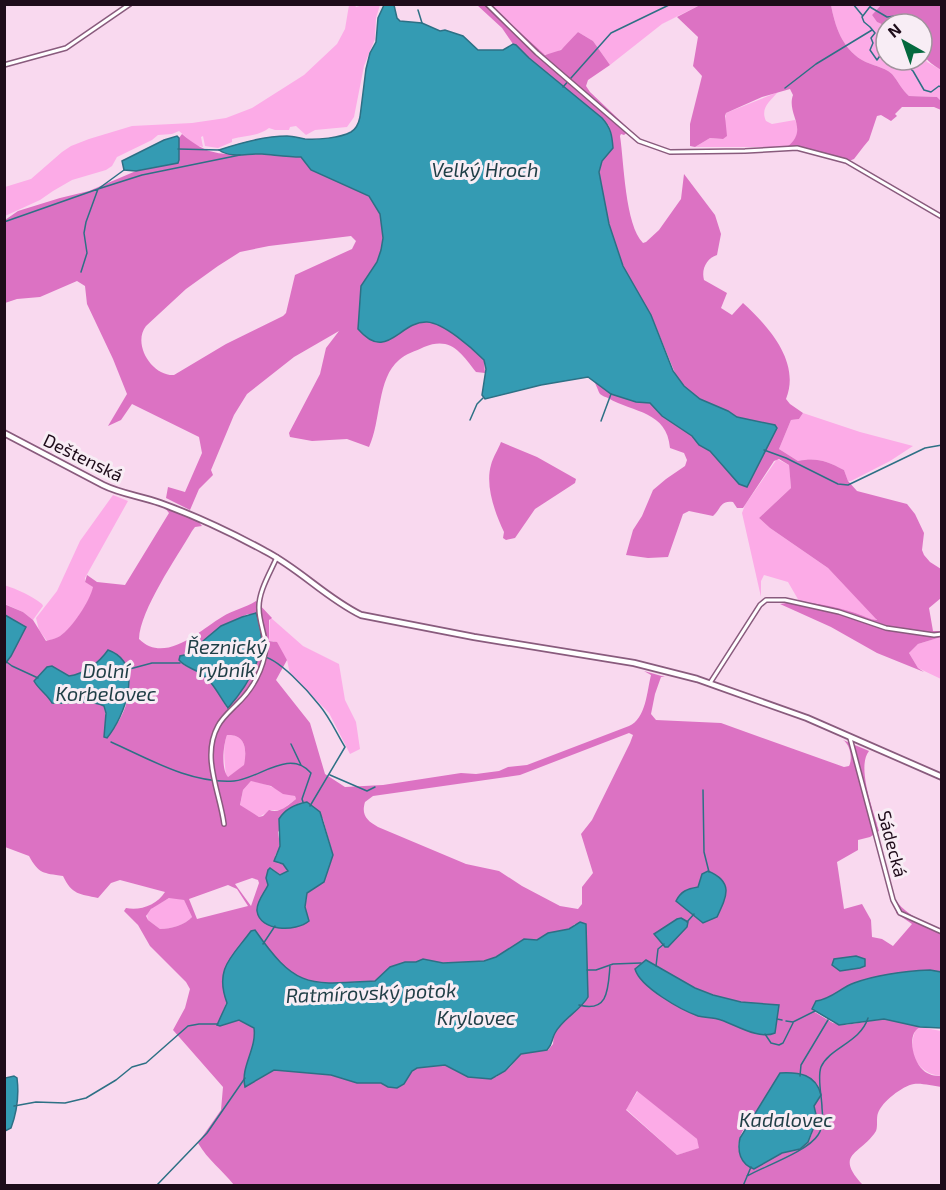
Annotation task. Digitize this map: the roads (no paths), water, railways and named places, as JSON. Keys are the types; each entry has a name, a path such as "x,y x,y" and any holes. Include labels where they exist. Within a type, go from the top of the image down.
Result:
{"main road":[{"name":"Deštenská","path":"4,433 114,490 187,513 277,557 346,608 361,615 624,662 710,683 807,718 942,777"}],"street":[{"path":"4,65 66,48 130,4"},
{"path":"487,4 537,53 639,141 670,152 797,148 846,161 942,217"},
{"path":"224,824 222,807 212,773 213,741 218,725 254,685 262,666 266,652 259,608 262,591 277,557"},
{"path":"710,683 760,604 766,600 785,600 839,612 886,628 934,635 942,634"},
{"name":"Sádecká","path":"850,738 893,900 900,913 942,932"}],"water":[{"name":"Velký Hroch","path":"384,5 394,5 400,21 422,23 440,31 445,30 463,36 478,50 503,50 513,44 516,45 602,118 610,132 613,148 602,161 599,172 609,224 623,266 651,315 673,371 684,386 700,399 737,417 775,425 777,428 747,487 739,484 710,451 662,416 650,403 636,402 611,394 588,377 541,385 485,399 482,395 486,369 484,360 449,331 434,323 417,323 385,341 377,342 368,338 358,329 361,286 377,262 383,238 380,214 369,196 311,170 301,157 262,154 234,155 219,150 270,137 322,139 341,136 353,131 360,119 366,69 370,53 376,42 378,18"},
{"path":"177,136 179,138 178,163 136,171 124,170 122,161"},
{"name":"Řeznický rybník","path":"256,613 260,626 260,652 244,688 228,708 209,680 181,662 180,656 194,653 203,641 221,626"},
{"path":"5,615 26,627 5,664"},
{"name":"Dolní Korbelovec","path":"108,650 119,657 126,666 129,678 125,704 107,738 104,737 106,713 104,706 92,702 52,703 34,681 47,667 52,666 69,676 80,673 96,663"},
{"path":"307,802 320,812 333,855 324,882 307,893 305,907 309,921 296,927 271,926 260,918 257,908 268,885 266,878 268,870 270,868 280,875 288,871 283,864 274,861 280,846 279,819 284,812"},
{"path":"708,871 722,880 726,890 717,917 703,923 676,901 685,891 698,887 702,874"},
{"path":"681,918 688,922 687,927 668,947 665,947 654,934"},
{"name":"Krylovec","path":"580,922 586,924 588,997 558,1028 547,1050 521,1054 505,1071 491,1079 468,1077 445,1065 417,1068 412,1071 404,1084 397,1088 381,1083 357,1083 331,1075 274,1070 245,1087 245,1072 253,1043 254,1028 239,1020 217,1025 227,1003 223,981 224,972 232,956 251,931 255,930 269,949 293,973 305,979 334,983 375,981 390,967 423,959 443,963 484,961 496,957 524,939 537,940 548,933 569,929"},
{"path":"856,956 865,959 865,966 840,971 832,965 834,959"},
{"path":"646,960 695,988 713,995 741,1002 779,1005 775,1033 762,1035 682,1009 653,990 638,976 635,969"},
{"path":"930,970 941,972 941,1028 920,1027 884,1019 839,1025 812,1009 816,1001 827,998 854,983 873,977"},
{"name":"Kadalovec","path":"780,1073 800,1074 815,1083 821,1095 814,1106 817,1119 808,1142 800,1149 782,1153 754,1169 745,1164 741,1157 740,1138"},
{"path":"14,1076 17,1078 18,1097 11,1128 5,1131 5,1078"}],"waterway":[{"path":"563,87 611,33 671,4"},
{"path":"853,4 862,15"},
{"path":"872,4 862,17 874,32"},
{"path":"870,7 878,12"},
{"path":"418,10 422,23"},
{"path":"785,88 816,64 872,30"},
{"path":"874,34 871,38 873,43 870,50 874,56"},
{"path":"914,72 924,90 931,92 939,86 942,88"},
{"path":"178,149 219,150"},
{"path":"81,272 87,253 84,233 86,222 98,189 142,175 240,155"},
{"path":"4,222 98,189 124,170"},
{"path":"601,421 611,394"},
{"path":"470,420 477,404 483,398"},
{"path":"764,450 786,458 838,484 848,485 925,448 942,445"},
{"path":"260,656 284,668 308,692 327,716 345,747 310,806"},
{"path":"4,660 38,678"},
{"path":"126,670 152,663 180,663"},
{"path":"111,742 171,769 202,779 218,781 244,779 274,767 293,763 311,773 303,802"},
{"path":"291,744 301,765"},
{"path":"330,775 367,791 375,787"},
{"path":"703,790 704,852 709,872"},
{"path":"687,922 694,914"},
{"path":"263,944 275,926"},
{"path":"656,966 658,949 664,944"},
{"name":"Ratmírovský potok","path":"587,970 596,970 613,964 641,963"},
{"path":"579,1005 589,1007 596,1005 605,997 610,966"},
{"name":"Ratmírovský potok","path":"786,1021 793,1022 815,1011"},
{"path":"747,1176 805,1147 818,1135 822,1119 821,1067 831,1054 859,1033 868,1018"},
{"name":"Ratmírovský potok","path":"777,1019 782,1020"},
{"path":"800,1076 801,1065 828,1020"},
{"path":"765,1034 771,1043 779,1045 783,1043 793,1023"},
{"name":"Ratmírovský potok","path":"14,1106 36,1102 65,1103 86,1098 116,1080 132,1067 146,1063 188,1026 218,1024"},
{"path":"156,1186 207,1133 245,1078"},
{"path":"743,1186 751,1167"}]}
